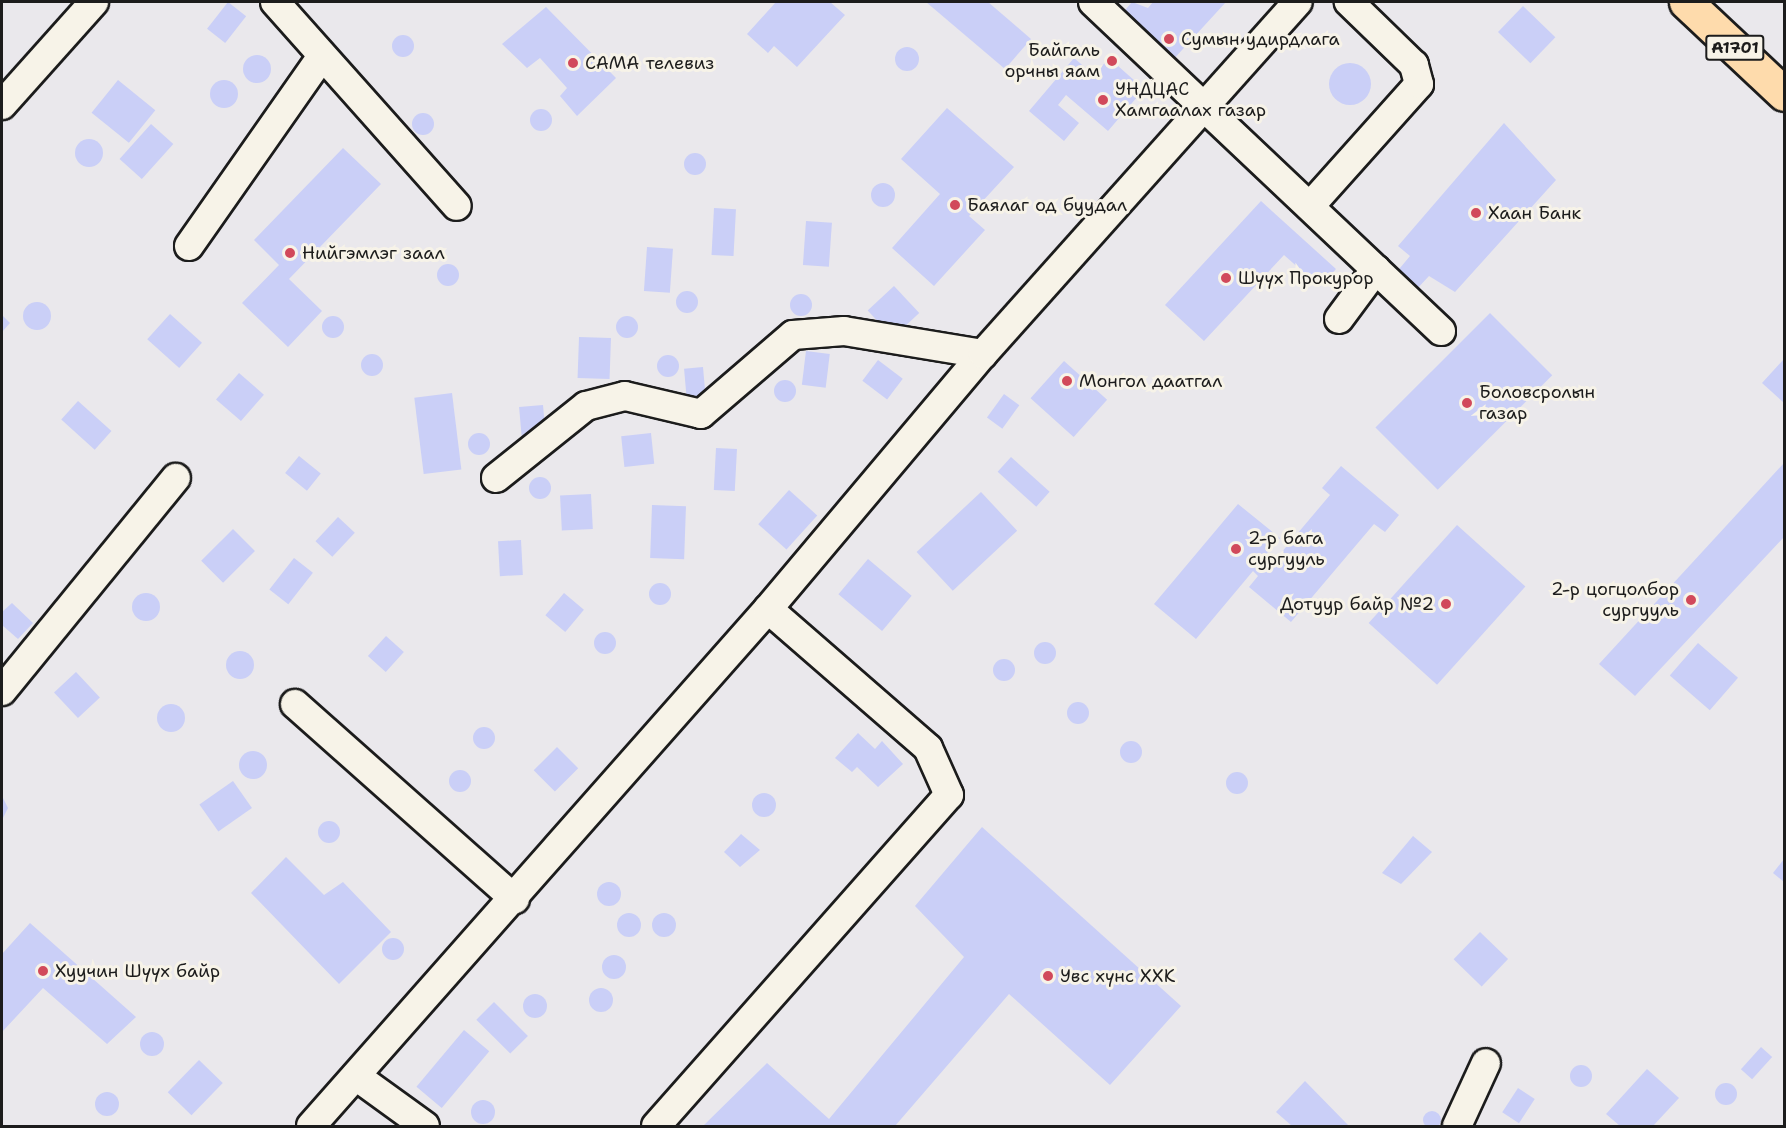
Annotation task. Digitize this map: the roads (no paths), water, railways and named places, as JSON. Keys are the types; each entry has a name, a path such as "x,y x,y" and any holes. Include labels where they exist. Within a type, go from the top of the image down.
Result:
{"main road":[{"name":"A1701","path":"1686,2 1785,94"}],"street":[{"path":"2,105 94,2"},
{"path":"275,2 458,206"},
{"path":"1093,2 1311,205 1441,331"},
{"path":"311,1126 515,899 768,609 983,354 1298,2"},
{"path":"1311,205 1419,84 1414,65 1349,2"},
{"path":"189,246 322,56"},
{"path":"1339,319 1376,269"},
{"path":"496,478 586,406 625,396 701,414 793,335 844,331 983,354"},
{"path":"2,691 176,478"},
{"path":"656,1126 949,795 928,748 768,609"},
{"path":"296,704 515,899"},
{"path":"1457,1126 1486,1063"},
{"path":"356,1076 425,1126"}],"place":[{"name":"Сумын удирдлага","path":"1169,39"},
{"name":"Байгаль орчны яам","path":"1112,61"},
{"name":"САМА телевиз","path":"573,63"},
{"name":"УНДЦАС Хамгаалах газар","path":"1103,100"},
{"name":"Баялаг од буудал","path":"955,205"},
{"name":"Хаан Банк","path":"1476,213"},
{"name":"Нийгэмлэг заал","path":"290,253"},
{"name":"Шүүх Прокурор","path":"1226,278"},
{"name":"Монгол даатгал","path":"1067,381"},
{"name":"Боловсролын газар","path":"1467,403"},
{"name":"2-р бага сургууль","path":"1236,549"},
{"name":"2-р цогцолбор сургууль","path":"1691,600"},
{"name":"Дотуур байр №2","path":"1446,604"},
{"name":"Хуучин Шүүх байр","path":"43,971"},
{"name":"Увс хүнс ХХК","path":"1048,976"}]}
